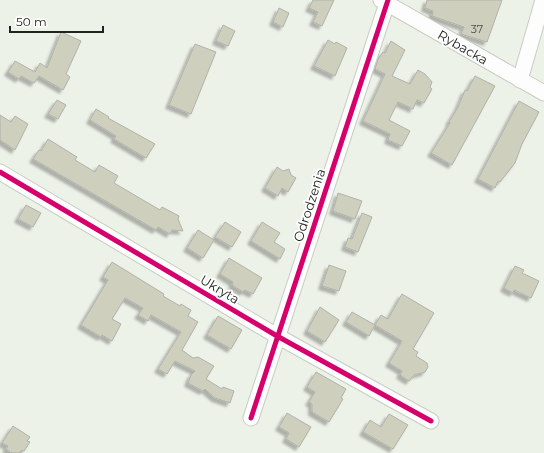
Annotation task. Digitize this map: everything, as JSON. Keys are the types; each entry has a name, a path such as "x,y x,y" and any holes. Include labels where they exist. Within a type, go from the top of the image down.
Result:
{"street":[{"path":"520,80 543,0"},
{"name":"Rybacka","path":"385,1 544,93"},
{"name":"Odrodzenia","path":"250,418 385,1"},
{"name":"Ukryta","path":"0,172 277,336 431,421"}],"building":[{"path":"313,0 334,0 322,26 313,22 318,12 309,8"},
{"path":"427,0 502,0 487,42 461,34 464,27 432,16 433,11 425,8"},
{"path":"279,8 289,13 283,27 273,22"},
{"path":"223,25 235,31 228,46 216,41"},
{"path":"61,32 81,41 66,74 70,77 63,90 39,76 34,83 21,76 19,79 8,72 15,61 35,72 40,63 47,68"},
{"path":"328,40 335,44 336,42 347,48 335,76 314,66"},
{"path":"391,41 405,50 392,76 410,84 418,70 425,74 432,82 430,87 432,89 424,103 417,100 413,109 398,102 389,120 410,131 402,146 388,140 390,134 363,121 385,74 375,69 378,59 383,52 385,53"},
{"path":"195,44 216,52 191,114 169,105"},
{"path":"475,76 495,86 452,165 431,153 450,123 449,122 458,107 465,90 467,91"},
{"path":"57,100 66,105 58,119 48,114"},
{"path":"519,101 539,112 522,144 515,163 500,182 498,181 495,188 478,179"},
{"path":"96,109 109,117 108,118 155,144 146,158 114,139 116,136 90,120"},
{"path":"0,115 11,122 15,116 28,124 15,150 0,140"},
{"path":"48,139 77,157 75,160 95,172 99,165 118,176 114,183 160,210 162,207 179,216 178,219 183,231 172,230 170,234 158,227 156,230 33,159 39,150 41,151"},
{"path":"277,167 283,171 289,169 291,175 296,178 288,192 282,188 278,196 265,188"},
{"path":"338,193 362,201 355,219 333,211"},
{"path":"26,205 41,213 33,227 18,219"},
{"path":"362,213 372,217 358,252 345,247 348,238 352,239"},
{"path":"225,222 241,232 232,247 215,237"},
{"path":"262,222 280,233 274,242 285,249 280,259 251,241"},
{"path":"198,230 214,240 203,258 187,248"},
{"path":"229,258 262,278 253,294 245,290 243,292 232,285 233,282 220,274"},
{"path":"112,262 164,294 163,296 180,306 181,304 191,310 188,316 198,322 182,350 193,358 198,357 214,366 206,379 222,389 223,387 234,391 230,403 215,398 205,389 203,391 188,383 191,375 195,371 175,361 167,374 158,369 181,332 151,315 148,321 138,315 143,308 125,298 112,319 121,324 112,341 102,335 101,337 81,325 108,280 103,277"},
{"path":"329,265 346,271 339,291 322,286"},
{"path":"515,266 524,270 522,273 539,281 531,298 514,290 513,293 504,288"},
{"path":"402,294 434,313 413,349 418,352 416,356 427,363 428,367 425,372 414,375 409,381 400,375 402,371 389,363 402,341 375,325 381,315 388,319"},
{"path":"320,307 339,320 325,342 307,331"},
{"path":"352,312 375,325 369,336 346,322"},
{"path":"218,316 242,330 231,349 207,335"},
{"path":"316,372 346,389 341,398 343,399 329,422 312,412 312,404 309,402 315,392 307,387"},
{"path":"287,413 311,427 299,447 286,439 289,433 279,427"},
{"path":"389,414 408,425 393,449 363,432 370,420 381,427"},
{"path":"13,426 30,437 27,441 30,442 24,451 22,450 19,453 12,453 6,449 8,446 2,443"}],"cycle path":[{"path":"251,418 388,0"},
{"path":"0,172 277,336 431,421"}]}
